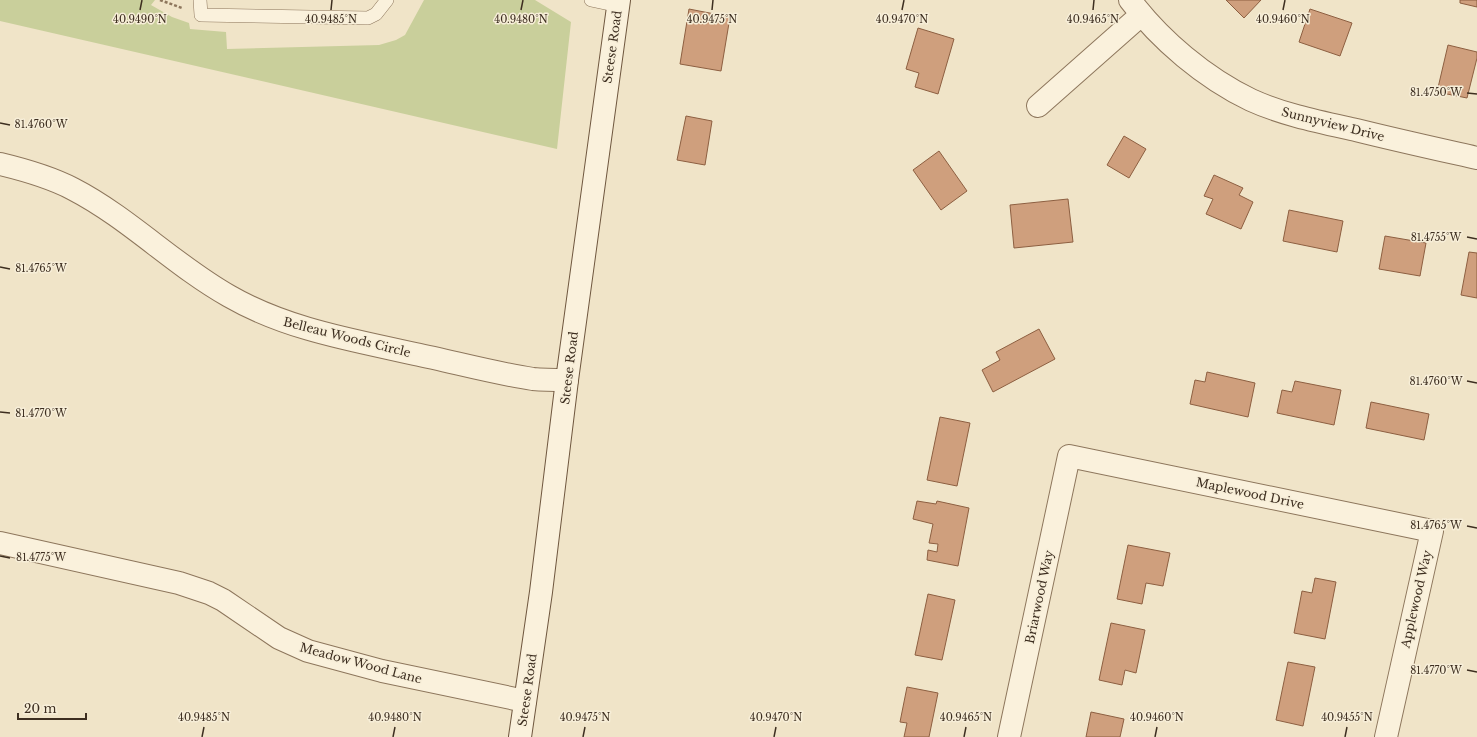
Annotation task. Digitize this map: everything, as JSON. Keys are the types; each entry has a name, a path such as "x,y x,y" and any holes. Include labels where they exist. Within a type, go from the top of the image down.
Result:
{"street":[{"name":"Steese Road","path":"520,737 524,701 541,592 567,380 619,3"},
{"path":"1038,106 1136,8"},
{"name":"Sunnyview Drive","path":"1136,8 1182,55 1218,81 1251,100 1291,116 1477,158"},
{"name":"Belleau Woods Circle","path":"0,164 42,176 73,189 96,202 140,232 213,286 253,309 280,321 374,345 489,370 534,379 567,380"},
{"name":"Maplewood Drive","path":"1069,456 1432,531"},
{"name":"Briarwood Way","path":"1009,737 1069,456"},
{"name":"Applewood Way","path":"1386,737 1432,531"},
{"name":"Meadow Wood Lane","path":"0,543 179,583 209,593 223,600 278,638 308,651 382,671 524,701"}],"lane":[{"path":"200,0 201,15 368,18 376,14 387,0"},
{"path":"591,0 619,3"}],"green space":[{"path":"0,0 155,0 151,5 172,17 189,23 190,29 226,32 227,49 379,45 396,40 405,35 424,0 535,0 571,22 557,149 0,21"}],"building":[{"path":"1226,0 1261,0 1244,18"},
{"path":"1460,0 1477,0 1477,7 1460,3"},
{"path":"689,9 730,17 721,71 680,64"},
{"path":"1310,9 1352,23 1340,56 1299,42"},
{"path":"918,28 954,39 938,94 915,87 919,73 906,69"},
{"path":"1448,45 1477,52 1477,58 1467,98 1437,92"},
{"path":"686,116 712,121 705,165 677,160"},
{"path":"1124,136 1146,149 1129,178 1107,165"},
{"path":"939,151 967,191 941,210 913,170"},
{"path":"1214,175 1243,188 1239,195 1253,202 1241,229 1206,214 1213,199 1204,196"},
{"path":"1068,199 1073,242 1014,248 1010,205"},
{"path":"1289,210 1343,221 1337,252 1283,241"},
{"path":"1385,236 1426,243 1420,276 1379,269"},
{"path":"1469,252 1477,253 1477,298 1461,295"},
{"path":"1039,329 1055,359 993,392 982,370 1000,360 996,352"},
{"path":"1207,372 1255,383 1248,417 1190,404 1195,380 1205,382"},
{"path":"1295,381 1341,390 1334,425 1277,413 1282,390 1292,392"},
{"path":"1371,402 1429,414 1424,440 1366,428"},
{"path":"940,417 970,423 957,486 927,480"},
{"path":"917,501 936,504 937,501 969,508 958,566 927,560 928,550 937,552 938,544 929,543 933,524 913,519"},
{"path":"1128,545 1170,553 1163,586 1146,583 1142,604 1117,599"},
{"path":"1315,578 1336,582 1325,639 1294,633 1302,591 1312,593"},
{"path":"928,594 955,600 942,660 915,655"},
{"path":"1111,623 1145,630 1136,673 1125,670 1122,685 1099,680"},
{"path":"1288,662 1315,667 1303,726 1276,720"},
{"path":"907,687 938,693 929,737 904,737 907,723 900,722"},
{"path":"1091,712 1124,719 1120,737 1086,737"}]}
